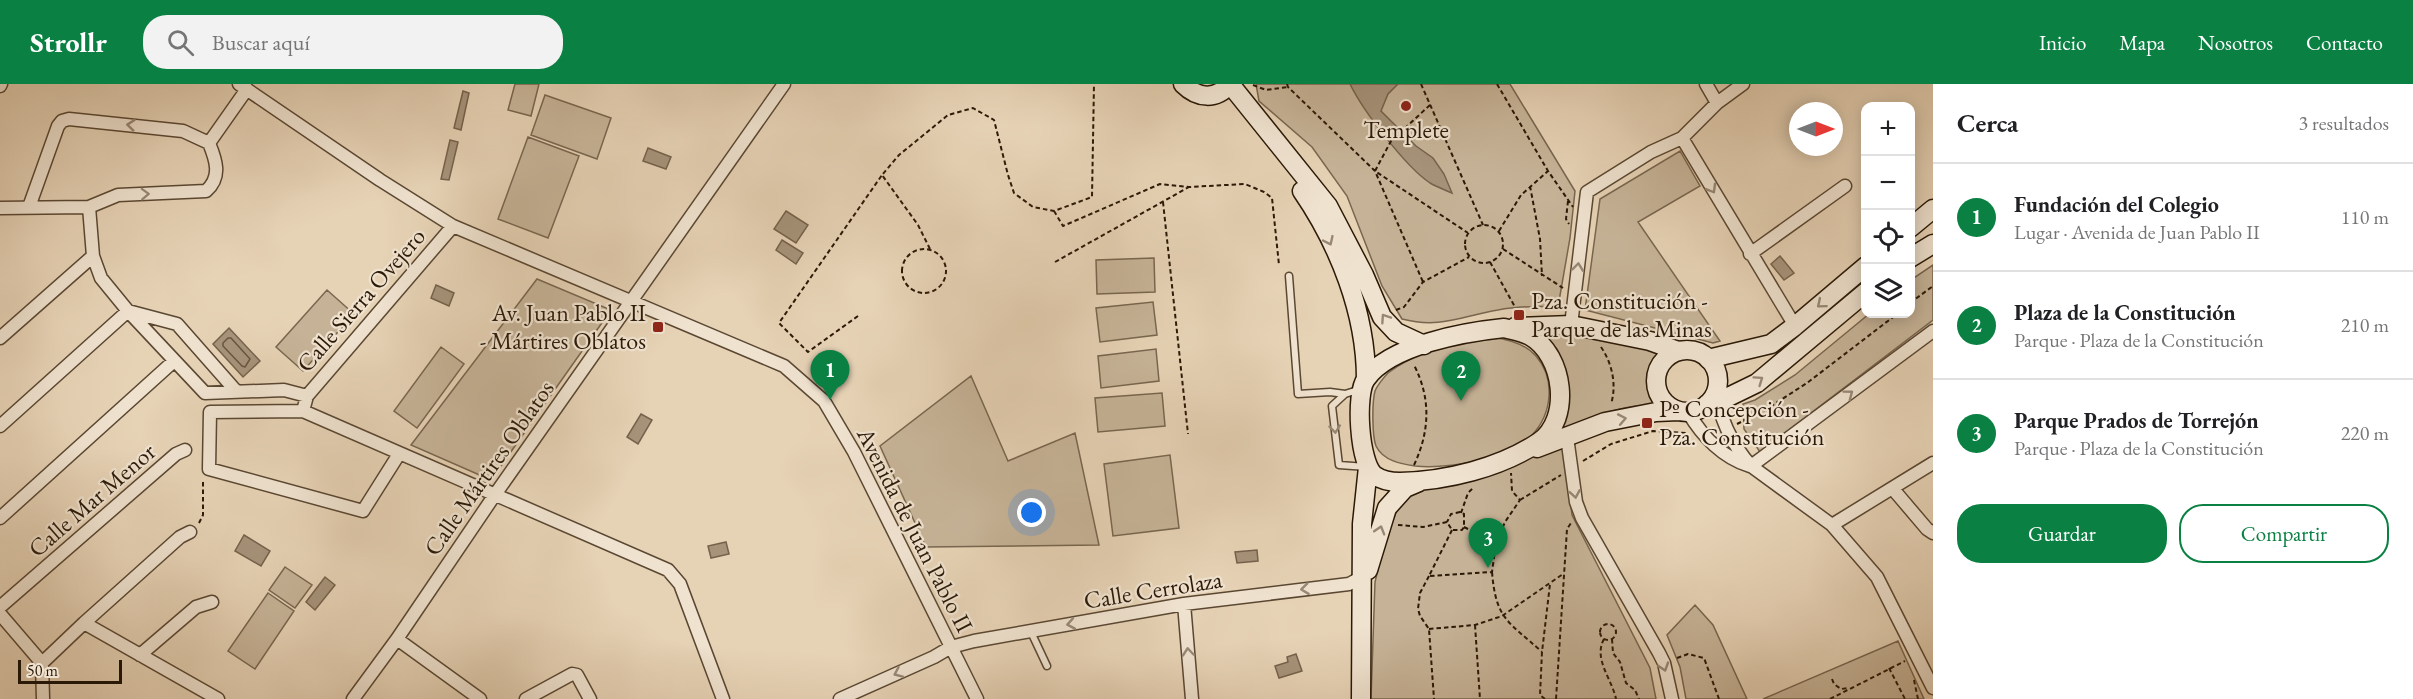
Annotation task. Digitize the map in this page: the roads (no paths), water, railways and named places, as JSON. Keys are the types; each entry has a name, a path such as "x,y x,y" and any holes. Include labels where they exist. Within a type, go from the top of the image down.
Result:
{"main road":[{"path":"1184,84 1190,90 1206,96 1228,87"},
{"path":"1228,87 1328,206 1382,315 1396,332 1424,345"},
{"path":"1228,87 1262,143 1286,167 1315,210 1348,281 1360,323 1366,358 1357,388 1362,439 1368,467 1362,524 1361,699"},
{"path":"1915,225 1933,209"},
{"path":"1915,255 1933,244"},
{"path":"1708,359 1770,344 1795,327 1861,270"},
{"path":"1368,467 1375,475 1395,482 1417,473 1514,463 1567,436 1605,422 1656,412 1683,411 1757,383 1861,296"},
{"path":"1357,388 1382,364 1396,355 1474,331 1571,325 1650,341 1678,351"},
{"path":"1504,328 1530,336 1538,342 1551,357 1560,385 1554,425 1540,441 1514,463"},
{"path":"1683,411 1667,405 1659,394 1655,381 1658,368 1666,357 1678,351 1699,352 1708,359 1717,377 1714,398"},
{"path":"1363,608 1370,564 1387,508 1417,473"}],"street":[{"name":"Calle Mártires Oblatos","path":"353,699 784,84"},
{"path":"1706,84 1717,103"},
{"path":"1571,325 1587,192 1651,152 1682,138 1717,103 1743,84"},
{"name":"Avenida de Juan Pablo II","path":"243,87 380,180 453,226 784,366 824,401 854,452 977,699"},
{"path":"209,143 243,87"},
{"path":"0,208 89,207 118,195 206,191 214,182 217,170 209,143 183,130 69,119 62,121 58,126 29,207"},
{"path":"1682,138 1795,327"},
{"path":"1750,254 1845,186"},
{"path":"89,207 93,256 101,278 128,311 205,393 284,390 307,396"},
{"name":"Calle Sierra Ovejero","path":"453,226 307,396 303,411 668,570 680,584 723,699"},
{"path":"0,338 93,256"},
{"path":"128,311 177,324 236,391"},
{"path":"0,426 128,311"},
{"path":"1751,466 1933,331"},
{"path":"0,518 174,361"},
{"path":"1714,398 1734,445 1751,466 1832,525 1877,577 1933,688"},
{"path":"303,411 210,412 209,469 363,512 399,454"},
{"path":"1683,411 1699,432 1736,462 1751,466"},
{"path":"1567,436 1579,512 1664,663 1672,699"},
{"name":"Calle Mar Menor","path":"0,607 177,454 185,450"},
{"path":"1832,525 1933,463"},
{"path":"1893,489 1927,530 1933,533"},
{"path":"42,663 180,537 190,532"},
{"name":"Calle Cerrolaza","path":"840,699 934,657 951,647 1184,604 1349,584 1362,577"},
{"path":"140,655 196,607 212,602"},
{"path":"1184,604 1192,699"},
{"path":"0,614 42,663 43,699"},
{"path":"84,623 218,699"},
{"path":"397,639 480,699"},
{"path":"526,699 572,674 578,675 590,699"}],"lane":[{"path":"1289,276 1298,394 1357,388"},
{"path":"1357,388 1332,406 1339,465 1368,467"},
{"path":"1031,631 1047,666"}],"water":[{"path":"1350,84 1398,84 1388,94 1381,111 1416,146 1433,158 1444,174 1452,193 1430,183 1409,165 1375,123"},
{"path":"463,91 469,93 461,130 454,128"},
{"path":"450,140 458,142 449,180 441,179"},
{"path":"648,148 671,157 666,169 643,161"},
{"path":"786,211 808,225 796,243 774,229"},
{"path":"782,240 803,253 796,264 776,250"},
{"path":"1780,256 1794,273 1784,280 1771,264"},
{"path":"436,285 454,293 449,306 431,298"},
{"path":"229,328 260,361 243,377 213,344"},
{"path":"641,414 652,420 638,444 627,437"},
{"path":"244,535 270,551 261,566 235,551"},
{"path":"726,542 729,554 711,558 708,546"},
{"path":"1257,550 1258,561 1237,563 1235,552"},
{"path":"325,577 335,585 315,610 306,602"},
{"path":"1296,654 1302,671 1279,678 1275,666 1288,662 1287,657"}],"place":[{"name":"Templete","path":"1406,106"},
{"name":"Pza. Constitución - Parque de las Minas","path":"1519,315"},
{"name":"Av. Juan Pablo II - Mártires Oblatos","path":"658,327"},
{"name":"Fundación del Colegio","path":"830,400"},
{"name":"Plaza de la Constitución","path":"1461,401"},
{"name":"Pº Concepción - Pza. Constitución","path":"1647,423"},
{"name":"Parque Prados de Torrejón","path":"1488,568"}]}
